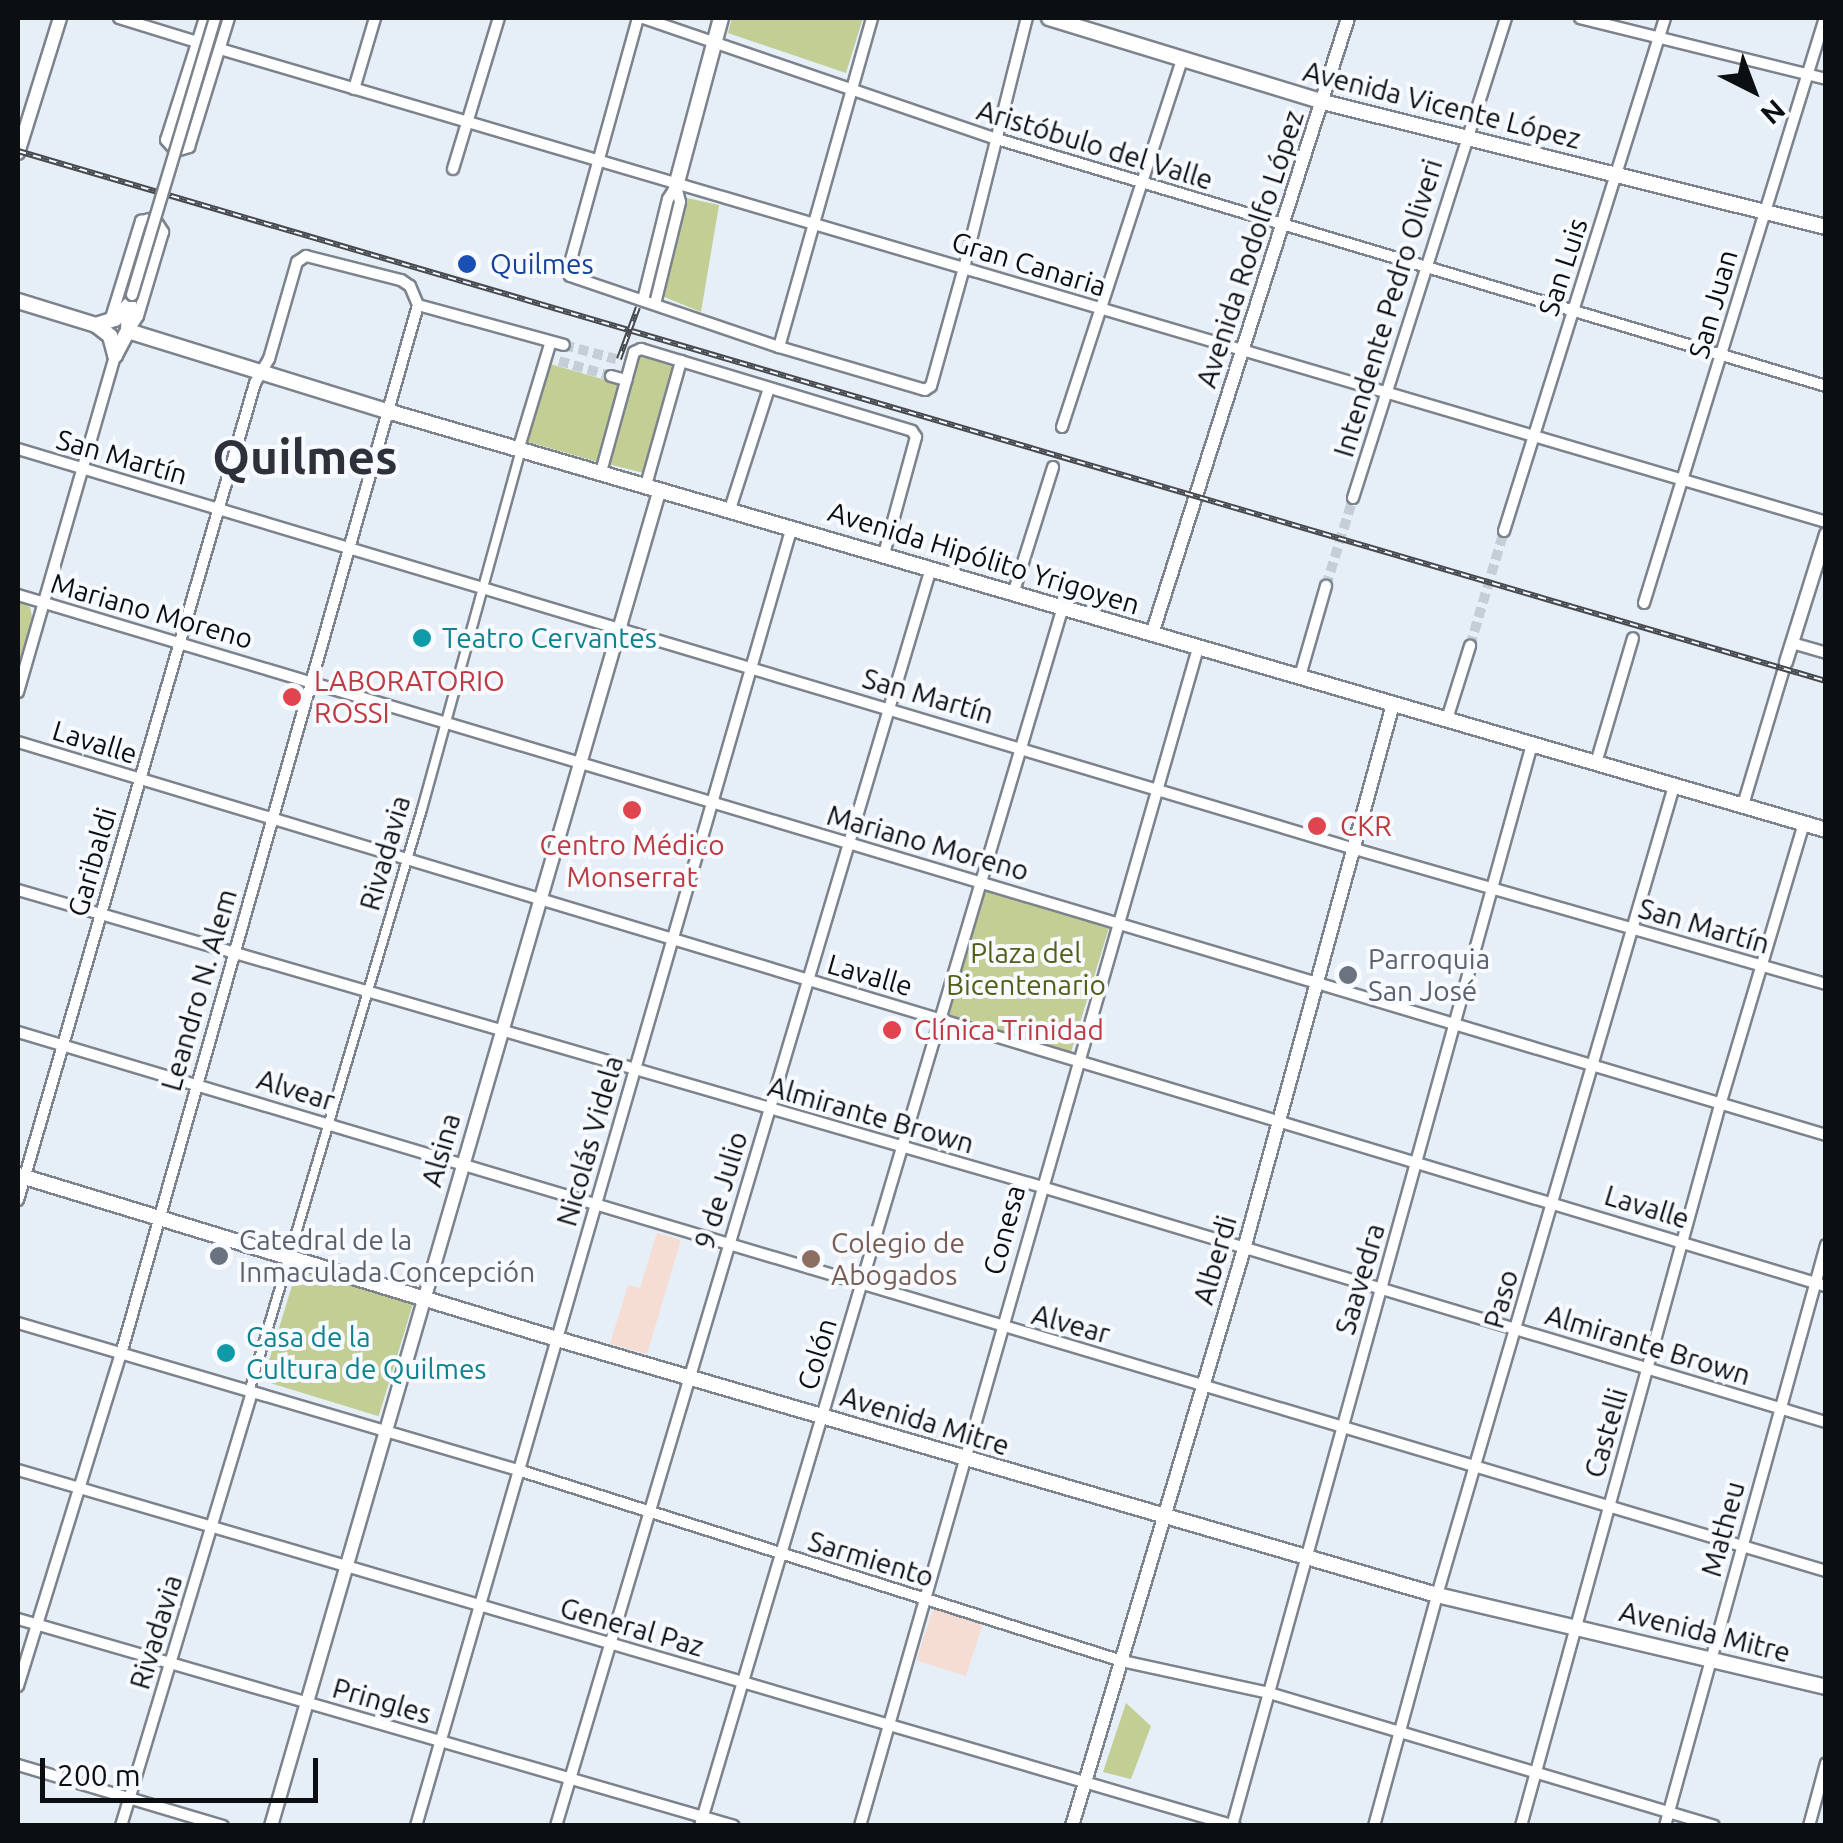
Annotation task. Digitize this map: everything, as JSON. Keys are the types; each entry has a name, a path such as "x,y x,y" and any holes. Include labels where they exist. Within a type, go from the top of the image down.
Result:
{"main road":[{"path":"676,186 721,18"},
{"name":"Avenida Vicente López","path":"1049,18 1323,102 1826,227"},
{"path":"102,324 130,300"},
{"path":"116,355 128,331 130,300"},
{"path":"20,303 102,324 116,355"},
{"name":"Avenida Hipólito Yrigoyen","path":"128,331 519,453 730,509 1826,830"},
{"name":"Avenida Mitre","path":"21,1176 424,1300 1436,1595 1826,1687"}],"street":[{"path":"18,152 60,18"},
{"path":"119,18 197,42"},
{"path":"205,18 166,140 176,151 189,147 229,18"},
{"path":"130,300 216,18"},
{"path":"354,89 375,18"},
{"path":"453,169 499,18"},
{"path":"640,18 568,272 574,279 779,347 925,390 931,386 964,268 1027,18"},
{"name":"Aristóbulo del Valle","path":"640,18 1141,184 1826,386"},
{"path":"779,347 872,18"},
{"name":"Avenida Rodolfo López","path":"1152,634 1348,18"},
{"name":"Intendente Pedro Oliveri","path":"1353,498 1506,18"},
{"path":"1580,18 1826,79"},
{"name":"San Luis","path":"1504,530 1665,18"},
{"name":"San Juan","path":"1644,602 1825,18"},
{"name":"Gran Canaria","path":"220,49 1826,522"},
{"path":"1062,427 1182,59"},
{"path":"649,302 668,199 676,186"},
{"path":"102,324 141,221 154,218 163,232 138,316 128,331"},
{"name":"Garibaldi","path":"18,1200 21,1176 218,508 297,262 306,256 402,280 410,286 418,305"},
{"path":"418,305 564,345"},
{"name":"Leandro N. Alem","path":"18,1686 120,1354 418,305"},
{"name":"Rivadavia","path":"121,1826 408,858 550,344"},
{"path":"600,472 637,349 681,361 912,431 916,436 884,554"},
{"path":"18,692 116,355"},
{"path":"546,357 559,361"},
{"path":"616,358 631,362"},
{"path":"653,487 681,361"},
{"path":"611,376 626,380"},
{"path":"730,509 769,388"},
{"name":"San Martín","path":"18,450 1354,849 1826,984"},
{"path":"1014,592 1052,468"},
{"name":"Alsina","path":"271,1826 620,630 653,487"},
{"name":"Nicolás Videla","path":"416,1826 792,527"},
{"path":"1743,805 1826,534"},
{"name":"9 de Julio","path":"556,1826 931,568"},
{"path":"1300,676 1326,586"},
{"name":"Mariano Moreno","path":"18,595 1826,1135"},
{"name":"Colón","path":"701,1821 1063,607"},
{"path":"1596,763 1633,638"},
{"path":"1792,644 1826,653"},
{"path":"1447,720 1470,646"},
{"name":"Conesa","path":"860,1826 928,1601 1042,1187 1198,648"},
{"name":"Alberdi","path":"1072,1826 1206,1384 1393,704"},
{"name":"Lavalle","path":"18,742 1820,1284"},
{"name":"Saavedra","path":"1233,1825 1532,744"},
{"name":"Paso","path":"1374,1826 1436,1595 1674,786"},
{"name":"Castelli","path":"1522,1826 1720,1105 1804,824"},
{"name":"Almirante Brown","path":"18,890 902,1150 1042,1187 1826,1422"},
{"name":"Alvear","path":"18,1032 596,1202 1003,1329 1206,1384 1826,1571"},
{"name":"Matheu","path":"1665,1826 1778,1408 1820,1284 1826,1245"},
{"name":"Sarmiento","path":"18,1323 518,1470 1122,1661 1269,1694 1714,1826"},
{"name":"General Paz","path":"18,1470 1233,1825"},
{"name":"Pringles","path":"18,1619 571,1778 701,1821 734,1826"},
{"path":"1809,1826 1826,1763"},
{"path":"18,1765 223,1826"}],"shaded area":[{"path":"657,1233 681,1240 647,1354 610,1344 628,1285 640,1288"},
{"path":"934,1606 983,1622 966,1676 916,1660"}],"green space":[{"path":"732,18 863,18 846,73 728,33"},
{"path":"678,196 719,205 701,312 657,294"},
{"path":"638,352 675,361 647,474 610,465"},
{"path":"550,364 621,384 599,462 528,442"},
{"path":"18,601 30,607 33,621 18,672"},
{"name":"Plaza del Bicentenario","path":"980,888 1109,927 1071,1053 942,1013"},
{"path":"298,1266 414,1301 379,1416 263,1381"},
{"path":"1126,1703 1151,1726 1131,1779 1103,1772"}],"tunnel":[{"path":"564,345 616,359"},
{"path":"559,361 611,376"},
{"path":"1326,586 1353,498"},
{"path":"1470,646 1504,531"}],"railway":[{"path":"18,151 1826,681"},
{"path":"619,359 638,307"}],"place":[{"name":"Quilmes","path":"467,264"},
{"name":"Teatro Cervantes","path":"422,638"},
{"name":"LABORATORIO ROSSI","path":"292,697"},
{"name":"Centro Médico Monserrat","path":"632,810"},
{"name":"CKR","path":"1317,826"},
{"name":"Parroquia San José","path":"1348,975"},
{"name":"Clínica Trinidad","path":"892,1030"},
{"name":"Catedral de la Inmaculada Concepción","path":"219,1256"},
{"name":"Colegio de Abogados","path":"811,1259"},
{"name":"Casa de la Cultura de Quilmes","path":"226,1353"}],"district":[{"name":"Quilmes","path":"305,457"}]}
